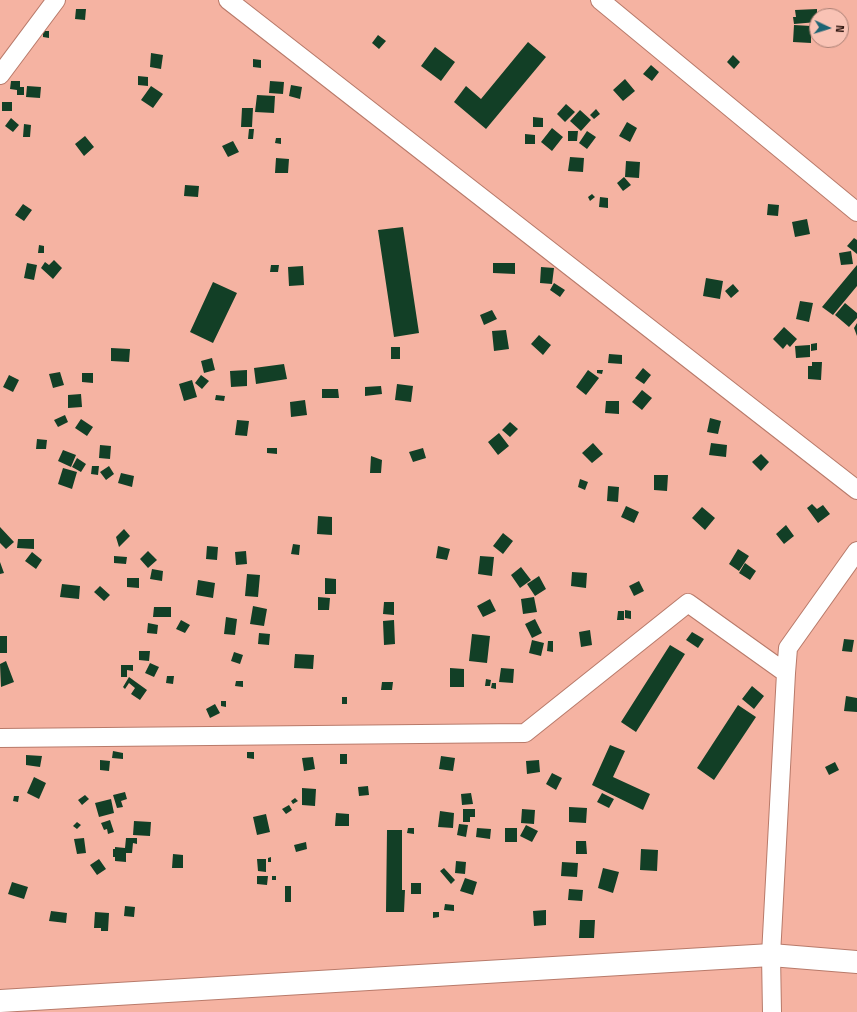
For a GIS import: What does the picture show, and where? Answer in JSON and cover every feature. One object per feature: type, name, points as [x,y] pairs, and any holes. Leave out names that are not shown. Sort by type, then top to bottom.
[{"type":"street","points":[[0,75],[56,0]]},
{"type":"street","points":[[228,0],[857,490]]},
{"type":"street","points":[[600,0],[857,212]]},
{"type":"street","points":[[772,1012],[771,955],[788,648],[857,551]]},
{"type":"street","points":[[0,738],[525,734],[688,603],[786,673]]},
{"type":"street","points":[[0,1001],[771,955],[857,962]]},
{"type":"building","points":[[76,9],[86,9],[85,20],[75,19]]},
{"type":"building","points":[[809,9],[809,23],[794,24],[793,17],[796,17],[795,10]]},
{"type":"building","points":[[794,25],[809,26],[809,43],[793,42]]},
{"type":"building","points":[[43,31],[49,31],[49,38],[43,37]]},
{"type":"building","points":[[378,35],[386,41],[379,49],[372,43]]},
{"type":"building","points":[[528,42],[546,57],[486,129],[454,102],[466,86],[481,99]]},
{"type":"building","points":[[435,47],[455,62],[441,81],[421,66]]},
{"type":"building","points":[[151,53],[163,55],[161,69],[150,67]]},
{"type":"building","points":[[733,55],[740,62],[734,69],[727,62]]},
{"type":"building","points":[[253,59],[261,60],[261,68],[253,67]]},
{"type":"building","points":[[651,65],[659,72],[652,81],[643,74]]},
{"type":"building","points":[[138,76],[148,77],[148,86],[138,85]]},
{"type":"building","points":[[625,79],[635,91],[623,101],[613,90]]},
{"type":"building","points":[[11,81],[20,81],[20,87],[24,87],[24,95],[17,95],[17,90],[10,89]]},
{"type":"building","points":[[270,81],[284,82],[283,94],[269,93]]},
{"type":"building","points":[[291,85],[302,87],[300,99],[289,96]]},
{"type":"building","points":[[27,86],[41,87],[40,98],[26,97]]},
{"type":"building","points":[[151,86],[163,94],[153,108],[141,100]]},
{"type":"building","points":[[257,95],[275,96],[274,113],[255,112]]},
{"type":"building","points":[[2,102],[12,102],[12,111],[2,111]]},
{"type":"building","points":[[566,104],[575,112],[565,122],[557,114]]},
{"type":"building","points":[[242,108],[253,108],[252,127],[241,127]]},
{"type":"building","points":[[596,109],[600,114],[594,119],[590,115]]},
{"type":"building","points":[[580,110],[591,120],[581,131],[570,121]]},
{"type":"building","points":[[533,117],[543,118],[543,127],[533,127]]},
{"type":"building","points":[[11,118],[19,125],[13,132],[5,126]]},
{"type":"building","points":[[627,122],[637,128],[630,142],[619,136]]},
{"type":"building","points":[[24,124],[31,125],[30,137],[23,137]]},
{"type":"building","points":[[552,128],[563,137],[552,151],[541,142]]},
{"type":"building","points":[[249,129],[254,129],[253,139],[248,139]]},
{"type":"building","points":[[568,131],[578,131],[577,141],[568,141]]},
{"type":"building","points":[[587,131],[596,137],[587,149],[579,143]]},
{"type":"building","points":[[525,134],[535,135],[535,144],[525,144]]},
{"type":"building","points":[[85,136],[94,147],[84,156],[75,144]]},
{"type":"building","points":[[276,138],[281,138],[281,144],[275,143]]},
{"type":"building","points":[[233,141],[239,152],[228,157],[222,146]]},
{"type":"building","points":[[570,157],[584,158],[583,172],[568,171]]},
{"type":"building","points":[[276,158],[289,159],[288,173],[275,173]]},
{"type":"building","points":[[626,161],[640,162],[639,178],[625,177]]},
{"type":"building","points":[[624,177],[631,185],[623,191],[617,183]]},
{"type":"building","points":[[185,185],[199,186],[198,197],[184,196]]},
{"type":"building","points":[[592,194],[595,197],[590,201],[588,197]]},
{"type":"building","points":[[600,197],[608,198],[608,208],[599,207]]},
{"type":"building","points":[[23,204],[32,210],[24,221],[15,215]]},
{"type":"building","points":[[768,204],[779,205],[778,216],[767,215]]},
{"type":"building","points":[[807,219],[810,234],[795,237],[792,222]]},
{"type":"building","points":[[403,227],[419,333],[394,337],[378,230]]},
{"type":"building","points":[[854,238],[857,240],[857,254],[847,246]]},
{"type":"building","points":[[39,245],[44,246],[44,253],[38,253]]},
{"type":"building","points":[[851,251],[853,264],[841,265],[839,253]]},
{"type":"building","points":[[54,260],[62,268],[53,279],[41,268],[45,262],[49,265]]},
{"type":"building","points":[[27,263],[37,265],[34,280],[24,278]]},
{"type":"building","points":[[493,263],[515,263],[515,274],[493,273]]},
{"type":"building","points":[[271,265],[279,265],[278,272],[270,272]]},
{"type":"building","points":[[857,265],[857,286],[833,315],[822,307]]},
{"type":"building","points":[[303,266],[304,285],[289,286],[288,267]]},
{"type":"building","points":[[541,267],[554,268],[552,284],[540,283]]},
{"type":"building","points":[[706,278],[723,281],[720,299],[703,296]]},
{"type":"building","points":[[213,282],[237,293],[213,343],[190,332]]},
{"type":"building","points":[[554,283],[565,290],[560,297],[550,290]]},
{"type":"building","points":[[733,284],[739,291],[731,298],[725,291]]},
{"type":"building","points":[[800,301],[813,303],[809,322],[796,319]]},
{"type":"building","points":[[845,303],[857,313],[857,318],[849,327],[835,315]]},
{"type":"building","points":[[492,310],[497,319],[484,325],[480,315]]},
{"type":"building","points":[[857,323],[857,336],[854,328]]},
{"type":"building","points":[[784,327],[797,339],[790,347],[787,344],[783,349],[773,339]]},
{"type":"building","points":[[506,330],[509,349],[494,351],[492,331]]},
{"type":"building","points":[[539,335],[551,345],[543,355],[531,344]]},
{"type":"building","points":[[817,343],[817,350],[811,351],[811,344]]},
{"type":"building","points":[[810,345],[810,357],[796,358],[795,346]]},
{"type":"building","points":[[391,347],[400,347],[400,359],[391,359]]},
{"type":"building","points":[[111,348],[130,349],[129,362],[111,361]]},
{"type":"building","points":[[609,354],[622,355],[622,364],[608,363]]},
{"type":"building","points":[[212,358],[215,370],[204,373],[201,361]]},
{"type":"building","points":[[812,362],[822,362],[821,380],[808,379],[808,366],[812,366]]},
{"type":"building","points":[[284,364],[287,379],[256,384],[254,368]]},
{"type":"building","points":[[643,368],[651,375],[644,384],[635,378]]},
{"type":"building","points":[[247,370],[247,386],[231,387],[230,371]]},
{"type":"building","points":[[588,370],[599,378],[586,395],[576,387]]},
{"type":"building","points":[[597,370],[603,370],[602,374],[597,373]]},
{"type":"building","points":[[60,372],[64,385],[53,388],[49,374]]},
{"type":"building","points":[[82,373],[93,373],[93,383],[82,382]]},
{"type":"building","points":[[9,375],[19,380],[13,392],[3,387]]},
{"type":"building","points":[[201,375],[209,381],[202,389],[195,383]]},
{"type":"building","points":[[192,380],[197,397],[184,401],[179,384]]},
{"type":"building","points":[[397,384],[413,386],[411,402],[395,400]]},
{"type":"building","points":[[381,386],[382,394],[365,396],[365,387]]},
{"type":"building","points":[[322,389],[338,389],[339,398],[322,398]]},
{"type":"building","points":[[642,390],[652,398],[642,410],[632,402]]},
{"type":"building","points":[[81,394],[82,407],[68,408],[68,395]]},
{"type":"building","points":[[216,395],[225,396],[224,401],[215,400]]},
{"type":"building","points":[[305,400],[307,415],[291,417],[290,402]]},
{"type":"building","points":[[606,401],[619,401],[619,414],[605,413]]},
{"type":"building","points":[[65,415],[68,422],[58,427],[54,420]]},
{"type":"building","points":[[710,418],[721,421],[718,434],[707,432]]},
{"type":"building","points":[[81,419],[93,427],[87,436],[75,428]]},
{"type":"building","points":[[237,420],[249,421],[247,436],[235,435]]},
{"type":"building","points":[[510,422],[518,429],[510,437],[502,430]]},
{"type":"building","points":[[499,433],[509,446],[498,455],[488,442]]},
{"type":"building","points":[[37,439],[47,440],[46,449],[36,449]]},
{"type":"building","points":[[593,443],[603,454],[592,463],[582,453]]},
{"type":"building","points":[[711,443],[727,445],[726,457],[709,455]]},
{"type":"building","points":[[100,445],[111,446],[110,459],[99,458]]},
{"type":"building","points":[[267,448],[277,448],[277,454],[267,453]]},
{"type":"building","points":[[423,448],[426,458],[413,462],[409,452]]},
{"type":"building","points":[[63,450],[76,455],[71,467],[58,461]]},
{"type":"building","points":[[761,454],[769,462],[761,471],[752,462]]},
{"type":"building","points":[[371,456],[382,460],[381,473],[370,473]]},
{"type":"building","points":[[77,458],[86,464],[81,472],[72,467]]},
{"type":"building","points":[[92,466],[99,466],[98,475],[91,474]]},
{"type":"building","points":[[109,466],[114,474],[106,480],[100,472]]},
{"type":"building","points":[[63,468],[77,472],[72,489],[58,484]]},
{"type":"building","points":[[121,473],[134,476],[132,487],[118,483]]},
{"type":"building","points":[[654,475],[668,475],[667,491],[654,490]]},
{"type":"building","points":[[580,479],[588,482],[585,490],[578,487]]},
{"type":"building","points":[[608,486],[619,487],[618,502],[607,501]]},
{"type":"building","points":[[812,504],[817,509],[823,505],[830,514],[818,523],[807,508]]},
{"type":"building","points":[[626,506],[639,512],[634,523],[621,517]]},
{"type":"building","points":[[702,507],[715,518],[705,530],[692,518]]},
{"type":"building","points":[[318,516],[332,517],[332,535],[317,534]]},
{"type":"building","points":[[786,525],[794,536],[784,544],[776,534]]},
{"type":"building","points":[[0,527],[14,542],[6,549],[0,543]]},
{"type":"building","points":[[124,529],[130,536],[119,547],[116,537]]},
{"type":"building","points":[[503,533],[513,541],[503,554],[493,546]]},
{"type":"building","points":[[18,539],[34,539],[34,549],[17,548]]},
{"type":"building","points":[[293,544],[300,545],[299,555],[291,554]]},
{"type":"building","points":[[207,546],[218,547],[217,560],[206,559]]},
{"type":"building","points":[[438,546],[450,549],[447,560],[436,558]]},
{"type":"building","points":[[738,549],[749,556],[739,571],[729,564]]},
{"type":"building","points":[[148,551],[157,560],[148,568],[140,559]]},
{"type":"building","points":[[246,551],[247,564],[236,565],[235,552]]},
{"type":"building","points":[[32,552],[42,560],[36,569],[25,561]]},
{"type":"building","points":[[114,556],[127,557],[126,564],[114,563]]},
{"type":"building","points":[[480,556],[494,557],[492,576],[478,574]]},
{"type":"building","points":[[0,562],[4,573],[0,574]]},
{"type":"building","points":[[745,563],[756,571],[750,580],[739,573]]},
{"type":"building","points":[[521,567],[531,580],[520,588],[511,575]]},
{"type":"building","points":[[152,569],[163,571],[162,581],[150,579]]},
{"type":"building","points":[[572,572],[587,573],[586,588],[571,586]]},
{"type":"building","points":[[247,574],[260,575],[258,597],[245,596]]},
{"type":"building","points":[[539,576],[546,589],[535,596],[527,584]]},
{"type":"building","points":[[127,578],[139,578],[139,588],[127,587]]},
{"type":"building","points":[[325,578],[336,579],[336,594],[325,594]]},
{"type":"building","points":[[198,580],[215,583],[213,598],[196,595]]},
{"type":"building","points":[[639,581],[644,591],[634,596],[629,586]]},
{"type":"building","points":[[62,584],[80,586],[79,599],[60,597]]},
{"type":"building","points":[[100,586],[110,595],[104,601],[94,592]]},
{"type":"building","points":[[318,597],[330,598],[329,610],[318,610]]},
{"type":"building","points":[[534,597],[537,612],[523,614],[521,599]]},
{"type":"building","points":[[490,599],[496,611],[483,617],[477,606]]},
{"type":"building","points":[[384,602],[394,602],[394,615],[383,614]]},
{"type":"building","points":[[253,606],[267,609],[264,626],[250,624]]},
{"type":"building","points":[[154,607],[171,607],[171,617],[153,617]]},
{"type":"building","points":[[625,610],[631,611],[631,619],[625,618]]},
{"type":"building","points":[[618,611],[624,611],[624,620],[617,620]]},
{"type":"building","points":[[226,617],[237,619],[235,635],[224,634]]},
{"type":"building","points":[[535,619],[542,633],[532,638],[525,624]]},
{"type":"building","points":[[181,620],[190,625],[185,633],[176,629]]},
{"type":"building","points":[[394,620],[395,644],[384,645],[383,621]]},
{"type":"building","points":[[148,623],[158,625],[157,634],[147,633]]},
{"type":"building","points":[[590,630],[592,645],[581,647],[579,632]]},
{"type":"building","points":[[692,632],[704,639],[698,648],[686,640]]},
{"type":"building","points":[[259,633],[270,634],[269,645],[258,644]]},
{"type":"building","points":[[472,634],[490,636],[487,663],[469,661]]},
{"type":"building","points":[[0,636],[7,636],[7,653],[0,653]]},
{"type":"building","points":[[844,639],[854,640],[852,652],[842,651]]},
{"type":"building","points":[[532,640],[544,643],[541,656],[529,653]]},
{"type":"building","points":[[548,641],[553,641],[553,652],[547,651]]},
{"type":"building","points":[[670,645],[685,654],[636,732],[621,722]]},
{"type":"building","points":[[139,651],[150,651],[149,661],[139,660]]},
{"type":"building","points":[[234,652],[243,655],[240,664],[231,661]]},
{"type":"building","points":[[295,654],[314,655],[313,669],[294,668]]},
{"type":"building","points":[[6,661],[14,682],[1,687],[0,664]]},
{"type":"building","points":[[150,663],[159,667],[154,677],[145,673]]},
{"type":"building","points":[[121,665],[133,665],[133,671],[127,670],[127,677],[121,677]]},
{"type":"building","points":[[450,668],[464,669],[464,687],[450,687]]},
{"type":"building","points":[[501,668],[514,669],[513,683],[499,682]]},
{"type":"building","points":[[167,676],[174,676],[173,684],[166,683]]},
{"type":"building","points":[[129,677],[147,690],[140,700],[131,694],[135,688],[129,683],[125,689],[123,687]]},
{"type":"building","points":[[486,679],[491,680],[490,686],[485,686]]},
{"type":"building","points":[[236,681],[243,681],[243,687],[235,686]]},
{"type":"building","points":[[382,682],[393,682],[392,690],[381,690]]},
{"type":"building","points":[[492,683],[496,683],[496,689],[491,688]]},
{"type":"building","points":[[752,686],[764,696],[754,709],[742,699]]},
{"type":"building","points":[[846,696],[857,698],[857,712],[844,711]]},
{"type":"building","points":[[342,697],[347,697],[347,704],[342,704]]},
{"type":"building","points":[[221,701],[226,701],[226,707],[221,706]]},
{"type":"building","points":[[215,704],[220,713],[210,718],[206,709]]},
{"type":"building","points":[[738,705],[756,717],[714,780],[697,768]]},
{"type":"building","points":[[610,745],[625,751],[613,777],[650,794],[643,810],[592,785]]},
{"type":"building","points":[[113,751],[123,753],[123,759],[112,758]]},
{"type":"building","points":[[247,752],[254,752],[254,759],[247,758]]},
{"type":"building","points":[[340,754],[347,754],[347,764],[340,764]]},
{"type":"building","points":[[26,755],[42,756],[40,767],[26,765]]},
{"type":"building","points":[[441,756],[455,758],[453,771],[439,769]]},
{"type":"building","points":[[313,757],[315,769],[304,771],[302,758]]},
{"type":"building","points":[[100,760],[110,761],[109,771],[100,770]]},
{"type":"building","points":[[539,760],[540,772],[527,774],[526,761]]},
{"type":"building","points":[[835,762],[839,770],[829,775],[825,767]]},
{"type":"building","points":[[552,773],[562,778],[556,790],[546,784]]},
{"type":"building","points":[[34,777],[46,783],[39,799],[27,793]]},
{"type":"building","points":[[368,786],[369,795],[359,796],[358,787]]},
{"type":"building","points":[[302,788],[316,789],[315,806],[302,805]]},
{"type":"building","points":[[125,792],[127,799],[121,801],[123,807],[117,808],[113,795]]},
{"type":"building","points":[[471,793],[473,804],[462,805],[461,794]]},
{"type":"building","points":[[602,793],[614,799],[609,808],[597,802]]},
{"type":"building","points":[[85,795],[89,799],[82,805],[78,800]]},
{"type":"building","points":[[14,796],[19,796],[18,802],[13,801]]},
{"type":"building","points":[[295,798],[298,801],[293,804],[291,801]]},
{"type":"building","points":[[111,799],[114,813],[99,817],[95,803]]},
{"type":"building","points":[[289,805],[292,810],[286,814],[282,809]]},
{"type":"building","points":[[569,807],[587,808],[586,823],[569,822]]},
{"type":"building","points":[[463,809],[475,809],[475,817],[470,817],[470,822],[463,822]]},
{"type":"building","points":[[522,809],[535,810],[534,824],[521,823]]},
{"type":"building","points":[[440,811],[454,813],[453,828],[438,827]]},
{"type":"building","points":[[336,813],[349,814],[349,826],[335,826]]},
{"type":"building","points":[[266,814],[270,832],[257,835],[253,817]]},
{"type":"building","points":[[110,820],[114,832],[108,834],[107,829],[104,830],[101,823]]},
{"type":"building","points":[[134,821],[151,822],[150,836],[133,835]]},
{"type":"building","points":[[77,822],[81,825],[77,829],[73,826]]},
{"type":"building","points":[[459,824],[468,825],[466,837],[457,835]]},
{"type":"building","points":[[526,825],[538,831],[532,842],[520,836]]},
{"type":"building","points":[[408,828],[414,828],[414,834],[407,833]]},
{"type":"building","points":[[477,828],[491,829],[490,839],[476,837]]},
{"type":"building","points":[[505,828],[517,828],[517,842],[505,842]]},
{"type":"building","points":[[387,830],[402,830],[402,890],[405,890],[404,912],[386,912]]},
{"type":"building","points":[[84,838],[86,853],[77,854],[74,839]]},
{"type":"building","points":[[126,838],[137,838],[137,844],[133,843],[132,853],[126,853],[126,862],[115,861],[115,857],[113,857],[113,849],[115,849],[115,847],[125,848]]},
{"type":"building","points":[[576,841],[586,841],[587,854],[576,854]]},
{"type":"building","points":[[306,842],[307,849],[296,852],[294,845]]},
{"type":"building","points":[[641,849],[658,850],[657,871],[640,870]]},
{"type":"building","points":[[173,854],[183,855],[183,868],[172,868]]},
{"type":"building","points":[[271,857],[271,862],[268,862],[268,858]]},
{"type":"building","points":[[99,859],[106,869],[97,875],[90,865]]},
{"type":"building","points":[[257,859],[266,859],[266,872],[258,871]]},
{"type":"building","points":[[456,861],[466,862],[465,874],[455,873]]},
{"type":"building","points":[[562,862],[578,863],[577,877],[561,876]]},
{"type":"building","points":[[444,868],[455,880],[451,884],[440,871]]},
{"type":"building","points":[[603,868],[619,872],[613,893],[598,888]]},
{"type":"building","points":[[257,876],[268,876],[267,885],[257,884]]},
{"type":"building","points":[[272,876],[276,876],[276,880],[272,880]]},
{"type":"building","points":[[465,878],[477,882],[473,895],[460,891]]},
{"type":"building","points":[[12,882],[28,887],[24,899],[8,894]]},
{"type":"building","points":[[411,883],[421,883],[421,894],[411,894]]},
{"type":"building","points":[[285,886],[291,886],[291,902],[285,902]]},
{"type":"building","points":[[569,889],[583,890],[582,901],[568,900]]},
{"type":"building","points":[[445,904],[454,905],[454,911],[444,910]]},
{"type":"building","points":[[125,906],[135,907],[134,917],[124,916]]},
{"type":"building","points":[[546,910],[546,925],[534,926],[533,911]]},
{"type":"building","points":[[51,911],[67,913],[66,923],[49,921]]},
{"type":"building","points":[[95,912],[109,913],[108,931],[101,931],[101,928],[94,928]]},
{"type":"building","points":[[433,912],[439,912],[439,917],[433,918]]},
{"type":"building","points":[[580,920],[595,920],[594,938],[579,938]]}]
